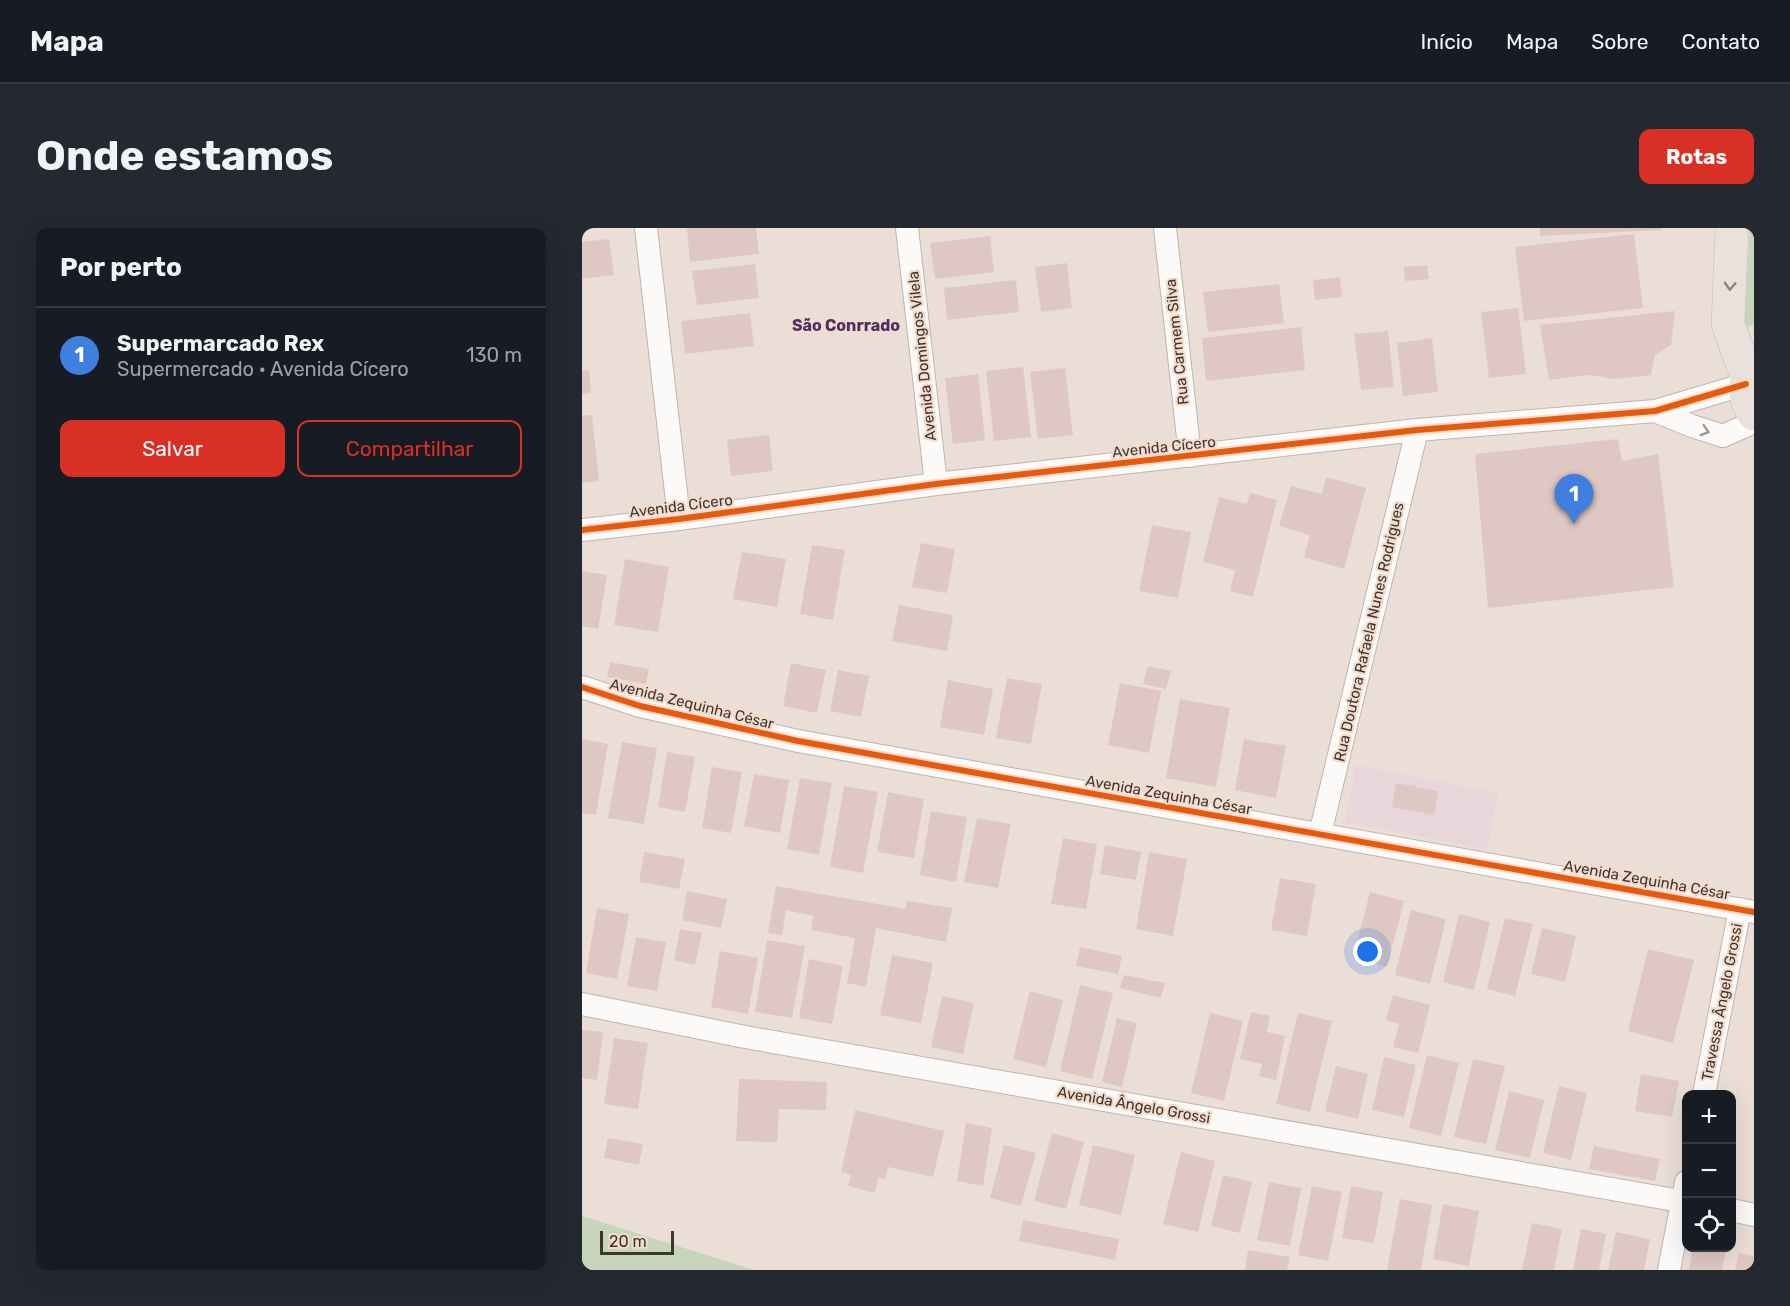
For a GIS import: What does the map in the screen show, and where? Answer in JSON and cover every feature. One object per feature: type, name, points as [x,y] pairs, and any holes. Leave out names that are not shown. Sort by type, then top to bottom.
[{"type":"main road","points":[[1732,228],[1728,324],[1750,384]]},
{"type":"street","points":[[646,228],[679,519]]},
{"type":"street","name":"Avenida Domingos Vilela","points":[[907,228],[936,484]]},
{"type":"street","name":"Rua Carmem Silva","points":[[1165,228],[1190,456]]},
{"type":"street","name":"Avenida Cícero","points":[[582,530],[936,484],[1417,430],[1655,411],[1750,384]]},
{"type":"street","name":"Avenida Cícero","points":[[1655,411],[1724,436],[1754,422]]},
{"type":"street","name":"Rua Doutora Rafaela Nunes Rodrigues","points":[[1320,834],[1417,430]]},
{"type":"street","name":"Avenida Zequinha César","points":[[582,687],[640,706],[798,741],[1747,911]]},
{"type":"street","name":"Travessa Ângelo Grossi","points":[[1705,1090],[1747,911]]},
{"type":"street","name":"Avenida Ângelo Grossi","points":[[582,1004],[745,1037],[1682,1194]]},
{"type":"street","points":[[1669,1270],[1684,1198]]},
{"type":"street","points":[[1736,1211],[1754,1215]]},
{"type":"shaded area","points":[[1356,765],[1498,793],[1487,849],[1345,822]]},
{"type":"green space","points":[[1750,228],[1754,228],[1754,324],[1744,328]]},
{"type":"green space","points":[[582,1216],[754,1270],[582,1270]]},
{"type":"building","points":[[687,228],[756,228],[759,254],[690,262]]},
{"type":"building","points":[[1540,228],[1662,228],[1662,230],[1540,236]]},
{"type":"building","points":[[1634,234],[1643,308],[1524,321],[1515,247]]},
{"type":"building","points":[[990,236],[994,272],[935,279],[930,243]]},
{"type":"building","points":[[609,239],[614,275],[582,279],[582,242]]},
{"type":"building","points":[[1067,263],[1072,308],[1041,312],[1035,267]]},
{"type":"building","points":[[755,264],[759,298],[697,305],[692,271]]},
{"type":"building","points":[[1427,265],[1429,279],[1405,281],[1404,267]]},
{"type":"building","points":[[1340,277],[1342,297],[1315,300],[1313,280]]},
{"type":"building","points":[[1016,280],[1019,312],[947,320],[944,288]]},
{"type":"building","points":[[1279,284],[1284,323],[1208,332],[1203,292]]},
{"type":"building","points":[[1518,308],[1526,374],[1489,378],[1481,312]]},
{"type":"building","points":[[1675,311],[1671,345],[1655,355],[1651,375],[1614,379],[1589,375],[1549,380],[1540,325]]},
{"type":"building","points":[[750,313],[754,346],[685,354],[681,321]]},
{"type":"building","points":[[1301,327],[1305,370],[1206,381],[1202,338]]},
{"type":"building","points":[[1388,331],[1394,387],[1361,390],[1354,334]]},
{"type":"building","points":[[1432,338],[1438,392],[1403,396],[1397,343]]},
{"type":"building","points":[[1023,367],[1031,437],[994,441],[986,371]]},
{"type":"building","points":[[1065,368],[1073,435],[1038,439],[1030,372]]},
{"type":"building","points":[[589,370],[591,393],[582,394],[582,371]]},
{"type":"building","points":[[978,374],[985,440],[953,444],[945,378]]},
{"type":"building","points":[[592,415],[599,481],[582,483],[582,416]]},
{"type":"building","points":[[769,435],[773,471],[731,476],[727,440]]},
{"type":"building","points":[[1618,439],[1622,461],[1658,454],[1674,587],[1488,608],[1475,454]]},
{"type":"building","points":[[1326,477],[1366,488],[1344,569],[1304,557],[1310,535],[1279,526],[1291,486],[1322,494]]},
{"type":"building","points":[[1250,493],[1277,500],[1253,597],[1230,591],[1235,570],[1203,562],[1219,497],[1247,504]]},
{"type":"building","points":[[1152,525],[1191,532],[1178,598],[1139,591]]},
{"type":"building","points":[[921,543],[955,549],[947,593],[912,587]]},
{"type":"building","points":[[812,545],[845,550],[833,620],[800,614]]},
{"type":"building","points":[[742,552],[786,559],[777,607],[733,599]]},
{"type":"building","points":[[625,559],[669,567],[658,632],[614,625]]},
{"type":"building","points":[[582,571],[607,575],[598,629],[582,626]]},
{"type":"building","points":[[899,605],[953,615],[947,651],[892,641]]},
{"type":"building","points":[[610,662],[649,669],[646,684],[607,677]]},
{"type":"building","points":[[791,663],[826,670],[817,713],[783,706]]},
{"type":"building","points":[[1148,666],[1171,671],[1166,689],[1143,684]]},
{"type":"building","points":[[838,670],[869,676],[861,717],[830,711]]},
{"type":"building","points":[[1007,678],[1042,684],[1031,744],[996,738]]},
{"type":"building","points":[[948,680],[993,689],[984,735],[940,727]]},
{"type":"building","points":[[1120,683],[1161,691],[1149,753],[1108,745]]},
{"type":"building","points":[[1180,699],[1230,708],[1216,787],[1166,778]]},
{"type":"building","points":[[582,739],[608,744],[596,815],[582,813]]},
{"type":"building","points":[[1244,739],[1286,746],[1276,798],[1235,790]]},
{"type":"building","points":[[622,742],[657,748],[644,824],[608,818]]},
{"type":"building","points":[[667,752],[695,757],[685,812],[658,807]]},
{"type":"building","points":[[712,767],[742,772],[731,833],[702,828]]},
{"type":"building","points":[[754,774],[789,780],[780,833],[744,826]]},
{"type":"building","points":[[800,778],[832,783],[819,855],[787,849]]},
{"type":"building","points":[[1396,783],[1438,791],[1434,815],[1392,807]]},
{"type":"building","points":[[844,786],[878,792],[863,873],[830,867]]},
{"type":"building","points":[[888,792],[924,799],[914,858],[877,852]]},
{"type":"building","points":[[931,811],[967,817],[956,882],[920,875]]},
{"type":"building","points":[[977,818],[1011,824],[998,888],[964,882]]},
{"type":"building","points":[[1063,838],[1097,844],[1086,909],[1051,904]]},
{"type":"building","points":[[1105,845],[1141,852],[1136,880],[1100,874]]},
{"type":"building","points":[[644,852],[685,859],[679,889],[639,882]]},
{"type":"building","points":[[1149,852],[1187,859],[1173,936],[1136,929]]},
{"type":"building","points":[[1280,878],[1316,884],[1307,936],[1271,930]]},
{"type":"building","points":[[776,886],[906,909],[907,901],[952,908],[946,942],[876,928],[866,987],[847,983],[855,938],[811,930],[813,916],[786,910],[782,935],[768,933]]},
{"type":"building","points":[[687,891],[727,899],[721,928],[682,920]]},
{"type":"building","points":[[1370,892],[1404,901],[1387,967],[1353,958]]},
{"type":"building","points":[[597,908],[629,914],[617,979],[586,973]]},
{"type":"building","points":[[1411,910],[1446,919],[1430,984],[1395,975]]},
{"type":"building","points":[[1459,914],[1490,922],[1474,990],[1443,982]]},
{"type":"building","points":[[1505,918],[1533,924],[1515,996],[1487,989]]},
{"type":"building","points":[[1542,928],[1576,936],[1565,982],[1531,974]]},
{"type":"building","points":[[680,929],[702,933],[695,965],[674,960]]},
{"type":"building","points":[[636,937],[666,942],[657,991],[627,986]]},
{"type":"building","points":[[767,940],[805,946],[792,1018],[755,1012]]},
{"type":"building","points":[[1080,947],[1122,956],[1118,974],[1076,966]]},
{"type":"building","points":[[1648,949],[1694,960],[1673,1043],[1628,1031]]},
{"type":"building","points":[[720,951],[758,958],[748,1014],[711,1007]]},
{"type":"building","points":[[892,955],[933,963],[921,1023],[880,1015]]},
{"type":"building","points":[[809,959],[843,966],[832,1024],[799,1018]]},
{"type":"building","points":[[1124,975],[1165,983],[1161,998],[1120,988]]},
{"type":"building","points":[[1080,985],[1113,993],[1092,1079],[1060,1071]]},
{"type":"building","points":[[1030,991],[1063,1000],[1046,1067],[1013,1059]]},
{"type":"building","points":[[1393,995],[1430,1005],[1418,1053],[1393,1047],[1399,1024],[1386,1020]]},
{"type":"building","points":[[942,996],[974,1003],[963,1054],[931,1047]]},
{"type":"building","points":[[1251,1012],[1270,1016],[1267,1032],[1285,1036],[1276,1080],[1259,1076],[1262,1064],[1240,1059]]},
{"type":"building","points":[[1210,1013],[1243,1021],[1224,1101],[1191,1093]]},
{"type":"building","points":[[1298,1013],[1332,1021],[1310,1112],[1276,1104]]},
{"type":"building","points":[[1117,1018],[1137,1023],[1122,1087],[1102,1082]]},
{"type":"building","points":[[582,1030],[603,1032],[597,1080],[582,1078]]},
{"type":"building","points":[[614,1038],[648,1043],[638,1109],[604,1104]]},
{"type":"building","points":[[1427,1055],[1459,1063],[1441,1136],[1409,1128]]},
{"type":"building","points":[[1384,1057],[1416,1065],[1404,1117],[1372,1110]]},
{"type":"building","points":[[1473,1059],[1505,1066],[1486,1144],[1454,1137]]},
{"type":"building","points":[[1336,1066],[1368,1074],[1358,1119],[1325,1111]]},
{"type":"building","points":[[1641,1074],[1679,1081],[1672,1117],[1635,1111]]},
{"type":"building","points":[[739,1079],[827,1082],[826,1110],[779,1109],[777,1142],[736,1141]]},
{"type":"building","points":[[1559,1086],[1587,1093],[1571,1160],[1543,1153]]},
{"type":"building","points":[[1509,1091],[1544,1100],[1530,1158],[1495,1150]]},
{"type":"building","points":[[855,1110],[944,1131],[933,1177],[888,1167],[885,1179],[878,1178],[875,1193],[848,1186],[851,1175],[841,1172]]},
{"type":"building","points":[[966,1123],[992,1128],[983,1186],[957,1181]]},
{"type":"building","points":[[1052,1133],[1084,1142],[1066,1209],[1034,1201]]},
{"type":"building","points":[[608,1138],[643,1144],[639,1165],[604,1158]]},
{"type":"building","points":[[1004,1145],[1036,1153],[1021,1206],[990,1198]]},
{"type":"building","points":[[1093,1145],[1135,1155],[1121,1215],[1079,1205]]},
{"type":"building","points":[[1594,1146],[1660,1159],[1655,1181],[1589,1169]]},
{"type":"building","points":[[1181,1152],[1215,1161],[1198,1232],[1163,1224]]},
{"type":"building","points":[[1223,1175],[1252,1182],[1240,1233],[1211,1226]]},
{"type":"building","points":[[1269,1182],[1301,1188],[1290,1246],[1257,1240]]},
{"type":"building","points":[[1312,1186],[1342,1192],[1328,1261],[1298,1255]]},
{"type":"building","points":[[1351,1186],[1383,1192],[1374,1243],[1342,1238]]},
{"type":"building","points":[[1400,1199],[1432,1205],[1421,1270],[1387,1270]]},
{"type":"building","points":[[1443,1204],[1479,1211],[1469,1266],[1433,1259]]},
{"type":"building","points":[[1023,1220],[1119,1239],[1115,1260],[1019,1241]]},
{"type":"building","points":[[1532,1223],[1562,1229],[1554,1270],[1522,1270]]},
{"type":"building","points":[[1581,1229],[1606,1234],[1599,1270],[1573,1270]]},
{"type":"building","points":[[1616,1232],[1650,1239],[1644,1270],[1608,1270]]},
{"type":"building","points":[[1248,1250],[1290,1257],[1287,1270],[1245,1270]]},
{"type":"building","points":[[1692,1252],[1726,1252],[1722,1270],[1689,1270]]},
{"type":"building","points":[[1739,1253],[1754,1256],[1754,1270],[1735,1270]]},
{"type":"cycle path","points":[[582,530],[936,484],[1417,430],[1655,411],[1746,384]]},
{"type":"cycle path","points":[[582,687],[640,706],[798,741],[1754,912]]},
{"type":"place","name":"Supermarcado Rex","points":[[1574,524]]},
{"type":"district","name":"São Conrrado","points":[[846,325]]}]
